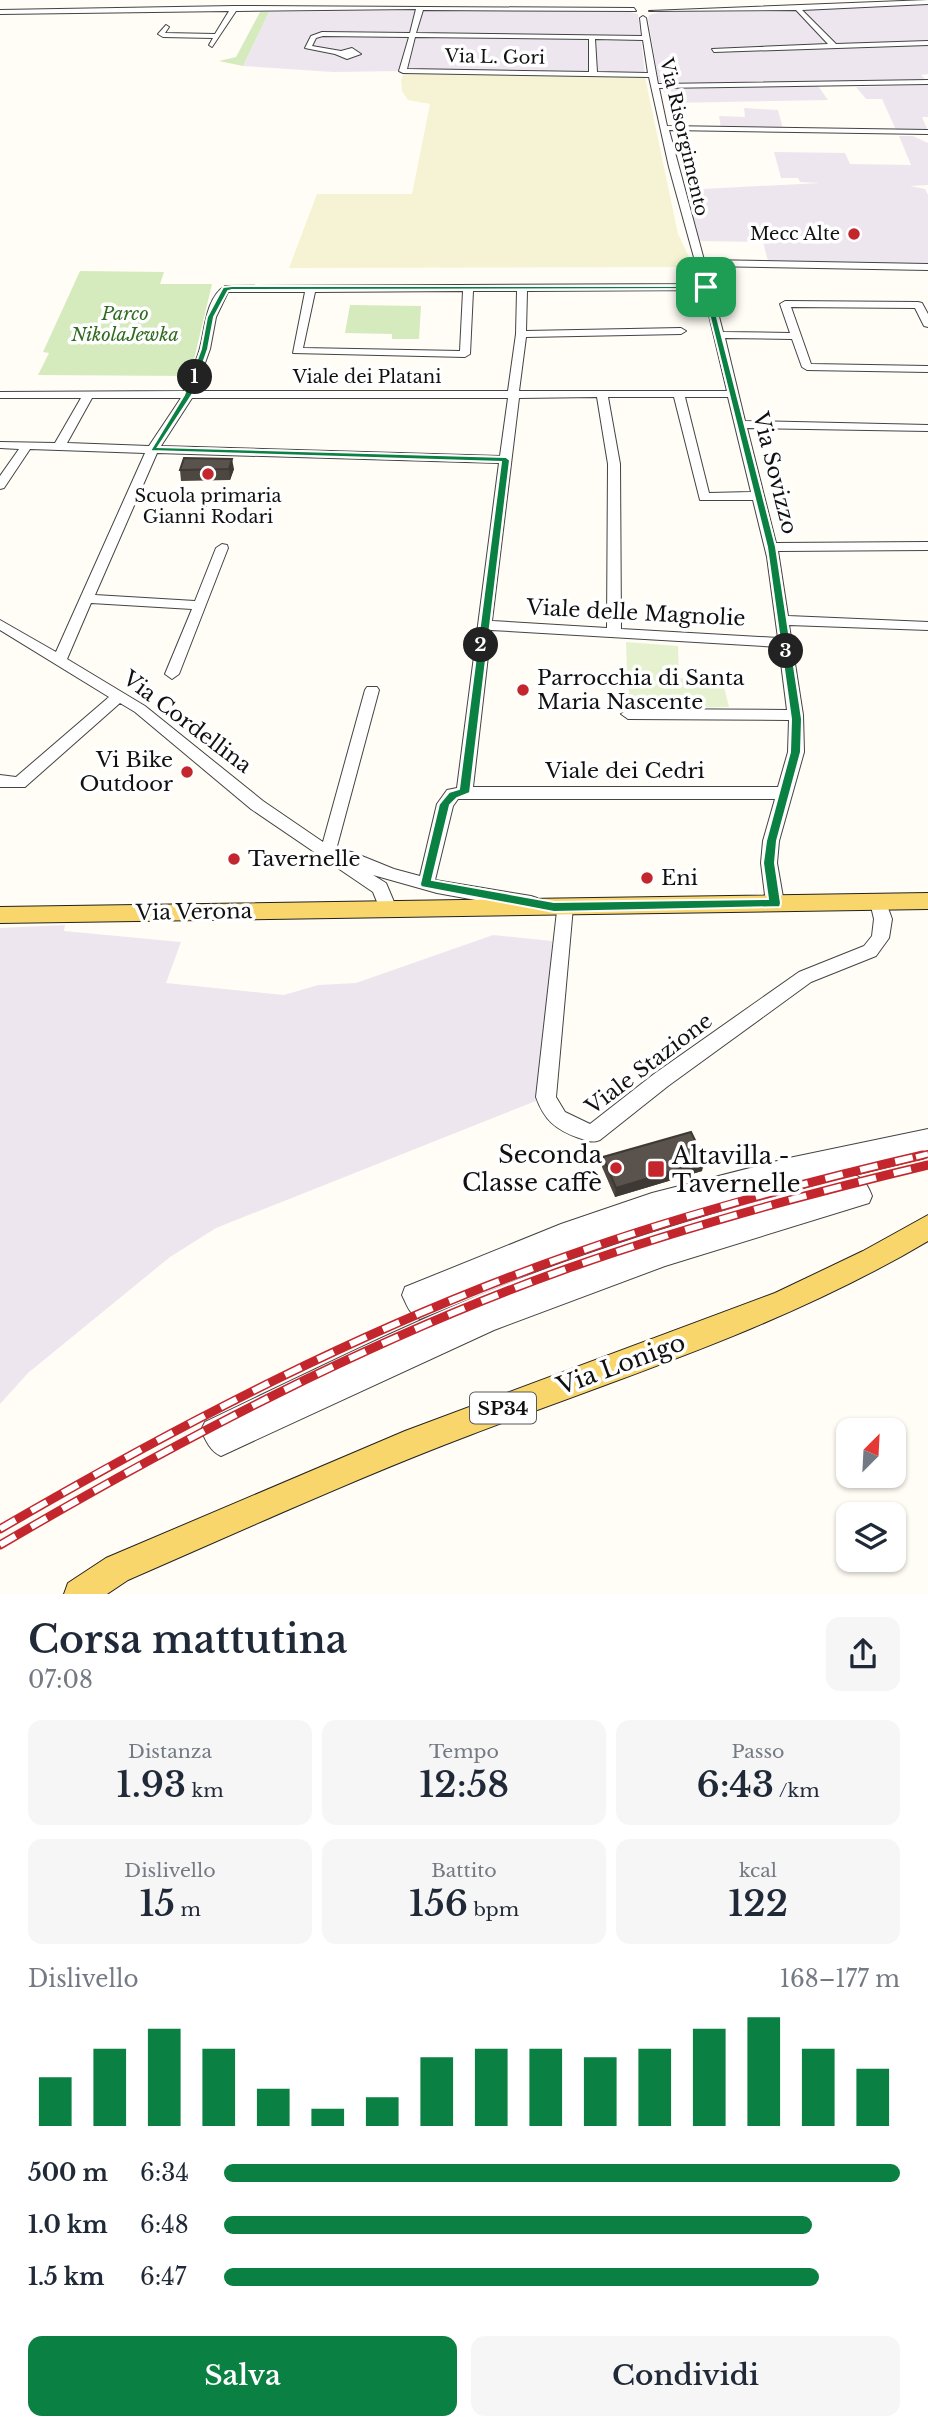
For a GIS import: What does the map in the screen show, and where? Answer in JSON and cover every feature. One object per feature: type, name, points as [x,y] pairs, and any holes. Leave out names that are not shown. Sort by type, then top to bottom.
[{"type":"main road","name":"Via Verona","points":[[0,915],[928,901]]},
{"type":"main road","name":"Via Lonigo","points":[[79,1594],[117,1569],[405,1444],[781,1304],[872,1260],[928,1227]]},
{"type":"street","points":[[19,11],[27,0]]},
{"type":"street","points":[[87,10],[93,0]]},
{"type":"street","points":[[141,9],[148,0]]},
{"type":"street","points":[[544,0],[544,9]]},
{"type":"street","points":[[810,0],[814,8]]},
{"type":"street","points":[[0,12],[420,7],[699,10],[928,2]]},
{"type":"street","name":"Via L. Gori","points":[[420,7],[403,71],[652,75]]},
{"type":"street","points":[[211,46],[234,8]]},
{"type":"street","name":"Via Risorgimento","points":[[642,8],[654,86],[698,263]]},
{"type":"street","points":[[797,8],[834,46]]},
{"type":"street","points":[[166,27],[161,34],[217,36]]},
{"type":"street","points":[[338,52],[308,48],[313,37],[322,34],[645,39]]},
{"type":"street","points":[[592,39],[593,74]]},
{"type":"street","points":[[714,50],[928,43]]},
{"type":"street","points":[[654,86],[928,82]]},
{"type":"street","points":[[664,128],[928,132]]},
{"type":"street","points":[[698,263],[928,267]]},
{"type":"street","name":"Via Sovizzo","points":[[698,263],[719,335],[771,547],[796,715],[796,752],[771,841],[769,863],[775,903]]},
{"type":"street","points":[[426,884],[444,804],[453,794],[464,793],[521,334],[523,287]]},
{"type":"street","points":[[60,659],[153,449],[188,395],[205,349],[211,317],[225,289],[706,287]]},
{"type":"street","points":[[311,288],[297,351],[465,354],[468,288]]},
{"type":"street","points":[[928,324],[918,305],[785,304],[807,368],[928,369]]},
{"type":"street","points":[[521,334],[681,331]]},
{"type":"street","points":[[719,335],[796,336]]},
{"type":"street","name":"Viale dei Platani","points":[[0,396],[734,394]]},
{"type":"street","points":[[59,447],[88,395]]},
{"type":"street","points":[[602,395],[614,464],[614,633]]},
{"type":"street","points":[[679,395],[704,496],[758,496]]},
{"type":"street","points":[[741,424],[928,428]]},
{"type":"street","points":[[0,445],[506,460]]},
{"type":"street","points":[[0,485],[27,446]]},
{"type":"street","points":[[771,547],[928,546]]},
{"type":"street","points":[[172,674],[222,548]]},
{"type":"street","points":[[87,600],[200,606]]},
{"type":"street","points":[[782,620],[928,626]]},
{"type":"street","name":"Via Cordellina","points":[[0,624],[140,709],[272,816],[380,888],[388,909]]},
{"type":"street","name":"Viale delle Magnolie","points":[[484,625],[785,643]]},
{"type":"street","points":[[330,847],[372,691]]},
{"type":"street","points":[[0,781],[19,783],[119,696]]},
{"type":"street","points":[[628,713],[796,715]]},
{"type":"street","name":"Viale dei Cedri","points":[[464,793],[785,793]]},
{"type":"street","name":"Via Cordellina","points":[[272,816],[361,863],[426,884],[559,907]]},
{"type":"street","name":"Viale Stazione","points":[[559,907],[560,948],[546,1097],[550,1113],[567,1126],[593,1134],[661,1080],[805,977],[870,951],[880,938],[883,919],[878,902]]},
{"type":"street","points":[[928,1140],[915,1140],[763,1172],[649,1204],[500,1258],[413,1295],[420,1308],[547,1257],[662,1217],[800,1178],[928,1148]]},
{"type":"street","points":[[855,1184],[862,1196],[665,1256],[490,1321],[221,1444],[213,1430],[360,1359],[523,1289],[657,1240],[855,1184]]},
{"type":"shaded area","points":[[928,4],[928,74],[921,75],[927,81],[663,84],[659,82],[648,20],[649,15],[660,12],[773,12]]},
{"type":"shaded area","points":[[423,9],[638,14],[645,74],[408,70]]},
{"type":"shaded area","points":[[419,10],[403,71],[333,72],[243,66],[269,12]]},
{"type":"shaded area","points":[[404,73],[645,77],[678,234],[694,267],[289,268],[317,194],[412,194],[430,104],[408,100],[402,91],[401,80]]},
{"type":"shaded area","points":[[928,85],[928,117],[922,117],[928,131],[896,130],[882,99],[866,99],[856,87]]},
{"type":"shaded area","points":[[818,86],[828,100],[668,103],[663,89]]},
{"type":"shaded area","points":[[744,108],[778,110],[783,129],[721,128],[719,116],[745,117]]},
{"type":"shaded area","points":[[899,136],[913,136],[928,143],[928,185],[910,186],[925,189],[928,195],[928,264],[768,261],[763,242],[697,241],[683,190],[820,183],[800,182],[798,178],[781,178],[774,152],[845,153],[850,164],[911,165]]},
{"type":"shaded area","points":[[65,925],[64,931],[181,942],[166,983],[284,995],[318,985],[356,983],[493,935],[552,941],[546,1097],[216,1228],[170,1257],[28,1373],[0,1404],[0,928]]},
{"type":"green space","points":[[260,12],[269,12],[243,66],[219,61],[236,57]]},
{"type":"green space","name":"Parco NikolaJewka","points":[[80,271],[164,272],[160,284],[212,284],[190,376],[38,375],[49,353],[43,352]]},
{"type":"green space","points":[[350,305],[421,306],[419,339],[392,339],[392,334],[345,333]]},
{"type":"green space","points":[[626,642],[678,646],[679,678],[722,679],[729,707],[631,709],[627,677],[636,677],[627,675]]},
{"type":"building","points":[[184,458],[232,459],[229,469],[180,470]]},
{"type":"building","name":"Altavilla - Tavernelle","points":[[691,1132],[705,1161],[616,1188],[603,1157]]},
{"type":"railway","points":[[916,1157],[928,1154]]},
{"type":"railway","points":[[0,1529],[137,1451],[277,1379],[348,1345],[493,1283],[699,1213],[923,1155]]},
{"type":"railway","points":[[0,1545],[137,1467],[277,1394],[419,1327],[492,1297],[566,1269],[701,1225],[928,1165]]},
{"type":"place","name":"Mecc Alte","points":[[854,234]]},
{"type":"place","name":"Scuola primaria Gianni Rodari","points":[[208,474]]},
{"type":"place","name":"Parrocchia di Santa Maria Nascente","points":[[523,690]]},
{"type":"place","name":"Vi Bike Outdoor","points":[[187,772]]},
{"type":"place","name":"Tavernelle","points":[[234,859]]},
{"type":"place","name":"Eni","points":[[647,878]]},
{"type":"place","name":"Seconda Classe caffè","points":[[616,1168]]},
{"type":"place","name":"Altavilla - Tavernelle","points":[[656,1169]]},
{"type":"route","points":[[706,287],[771,547],[796,719],[796,752],[771,841],[769,863],[775,903],[554,907],[426,884],[444,804],[453,794],[464,793],[506,460],[153,449],[188,395],[205,349],[211,317],[225,289],[232,288],[706,287]]}]
